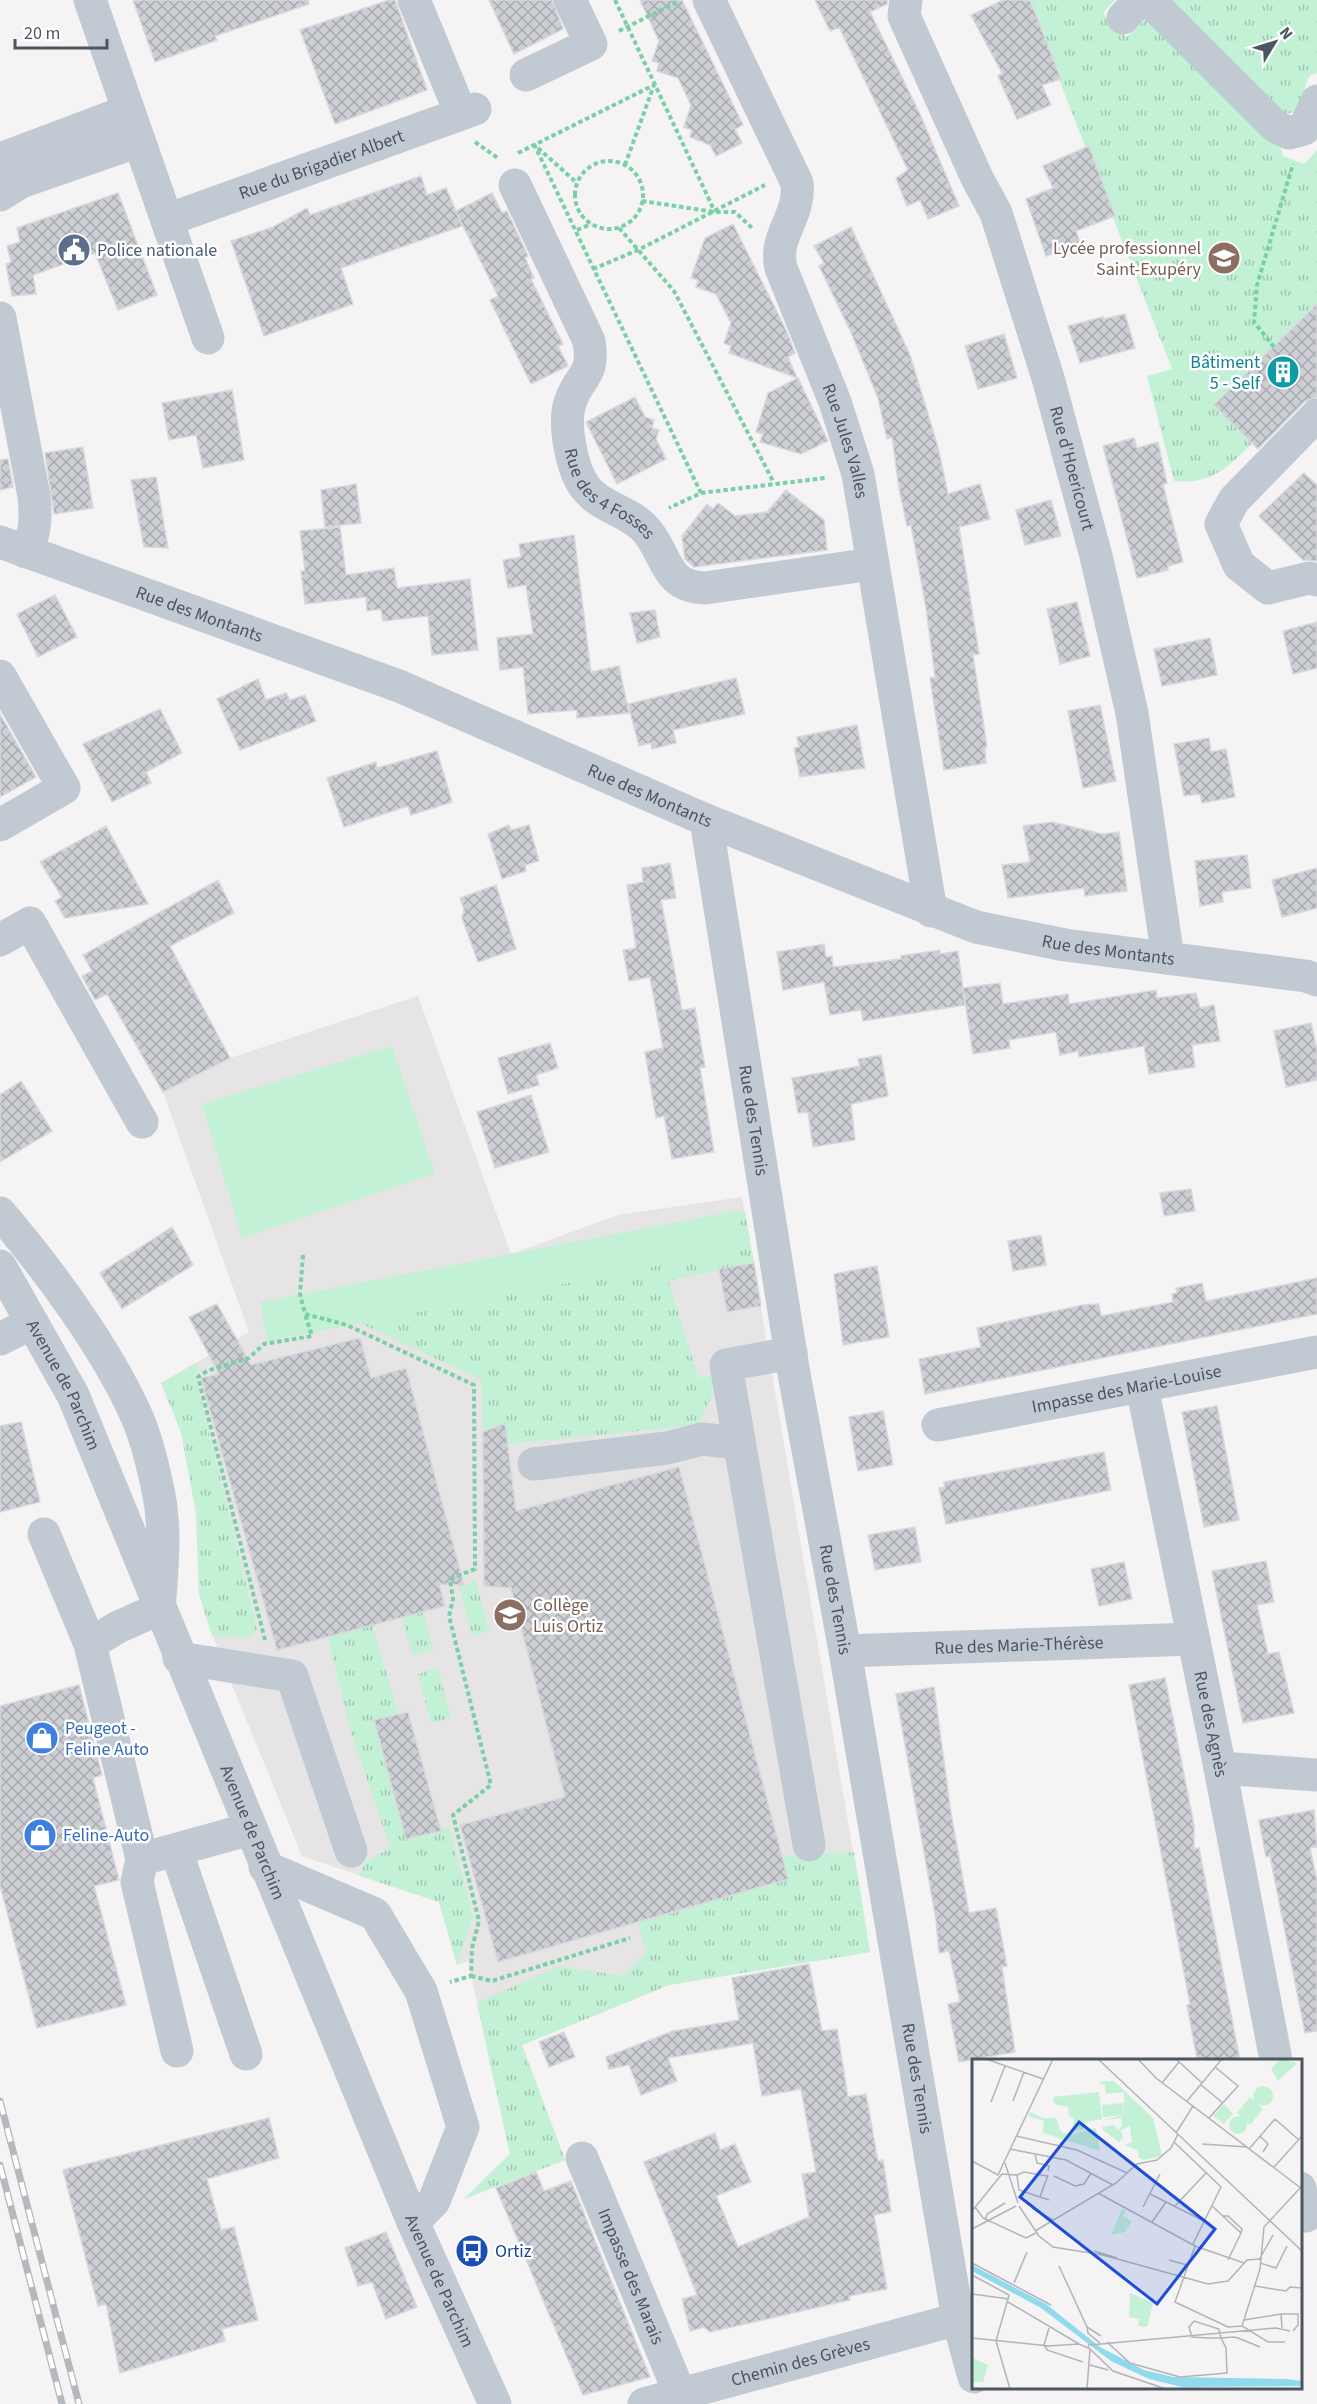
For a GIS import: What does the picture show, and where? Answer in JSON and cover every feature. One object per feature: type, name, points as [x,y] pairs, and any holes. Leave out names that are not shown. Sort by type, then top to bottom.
[{"type":"street","points":[[90,0],[208,338]]},
{"type":"street","points":[[414,0],[468,112]]},
{"type":"street","points":[[526,75],[591,44],[570,0]]},
{"type":"street","points":[[709,0],[793,177],[796,209],[777,253]]},
{"type":"street","name":"Rue d'Hoericourt","points":[[906,0],[904,16],[977,178],[996,213],[1048,378],[1096,556],[1132,713],[1168,958]]},
{"type":"street","points":[[1137,6],[1275,126],[1290,133],[1310,115]]},
{"type":"street","name":"Rue du Brigadier Albert","points":[[167,220],[468,112]]},
{"type":"street","points":[[0,159],[134,126]]},
{"type":"street","points":[[0,195],[21,182],[134,126]]},
{"type":"street","name":"Rue des 4 Fosses","points":[[510,167],[589,341],[592,358],[589,371],[569,405],[572,456],[577,474],[592,495],[638,521],[655,543],[672,575],[689,587],[705,588],[872,564]]},
{"type":"street","name":"Rue Jules Valles","points":[[777,253],[835,402],[858,474],[931,911]]},
{"type":"street","points":[[0,318],[34,496],[36,522],[33,538],[13,547]]},
{"type":"street","points":[[1317,415],[1234,500],[1221,524],[1239,565],[1268,588],[1309,578],[1317,580]]},
{"type":"street","name":"Rue des Montants","points":[[13,547],[399,686],[706,820],[976,927],[1017,936],[1306,976],[1317,980]]},
{"type":"street","points":[[0,676],[64,788],[0,825]]},
{"type":"street","name":"Rue des Tennis","points":[[706,820],[791,1353],[962,2297],[972,2364]]},
{"type":"street","points":[[0,940],[30,923],[142,1122]]},
{"type":"street","points":[[0,1213],[28,1246],[101,1352],[137,1418],[159,1497],[163,1562],[159,1609],[90,1644]]},
{"type":"street","name":"Avenue de Parchim","points":[[0,1266],[73,1395],[179,1658],[413,2222],[495,2404]]},
{"type":"street","points":[[0,1339],[32,1323]]},
{"type":"street","name":"Impasse des Marie-Louise","points":[[938,1425],[1317,1352]]},
{"type":"street","points":[[791,1353],[726,1365],[809,1845]]},
{"type":"street","name":"Rue des Agnès","points":[[1142,1387],[1220,1768],[1276,2059]]},
{"type":"street","points":[[534,1464],[667,1448],[702,1439],[739,1443]]},
{"type":"street","points":[[44,1534],[90,1644],[142,1859],[137,1882],[177,2051]]},
{"type":"street","name":"Rue des Marie-Thérèse","points":[[845,1651],[1194,1639]]},
{"type":"street","points":[[179,1658],[292,1676],[351,1851]]},
{"type":"street","points":[[1220,1768],[1317,1775]]},
{"type":"street","points":[[142,1859],[250,1829]]},
{"type":"street","points":[[176,1850],[246,2054]]},
{"type":"street","points":[[266,1867],[375,1914],[420,1991],[463,2127],[434,2201],[413,2222]]},
{"type":"street","name":"Impasse des Marais","points":[[582,2158],[680,2394]]},
{"type":"street","name":"Chemin des Grèves","points":[[644,2404],[680,2394],[962,2297]]},
{"type":"street","points":[[976,2389],[981,2404]]},
{"type":"path","points":[[615,0],[715,212]]},
{"type":"path","points":[[591,44],[682,0]]},
{"type":"path","points":[[468,112],[472,140],[510,167],[534,144],[654,85]]},
{"type":"path","points":[[625,165],[654,85]]},
{"type":"path","points":[[1274,347],[1254,322],[1257,285],[1310,115]]},
{"type":"path","points":[[534,144],[577,183]]},
{"type":"path","points":[[534,144],[701,493]]},
{"type":"path","points":[[611,161],[625,165],[634,172],[641,183],[642,201],[637,215],[619,228],[604,229],[591,224],[578,209],[575,200],[577,183],[584,171],[596,164],[611,161]]},
{"type":"path","points":[[564,285],[594,268],[638,250],[793,177]]},
{"type":"path","points":[[642,201],[715,212],[735,212],[777,253]]},
{"type":"path","points":[[577,230],[591,224]]},
{"type":"path","points":[[619,228],[674,291],[774,483]]},
{"type":"path","points":[[638,521],[701,493],[858,474]]},
{"type":"path","points":[[292,1676],[267,1647],[198,1377],[207,1371],[249,1358],[264,1344],[312,1336],[300,1294],[303,1255]]},
{"type":"path","points":[[305,1314],[346,1325],[474,1385],[475,1569],[450,1579],[453,1599],[449,1617],[491,1785],[453,1815],[479,1921],[472,1948],[471,1976]]},
{"type":"path","points":[[420,1991],[471,1976],[492,1981],[630,1938]]},
{"type":"shaded area","name":"Collège Luis Ortiz","points":[[418,996],[511,1254],[618,1215],[742,1197],[870,1952],[669,1985],[522,2045],[565,2160],[464,2199],[510,2154],[468,1961],[457,1965],[439,1902],[302,1856],[219,1653],[199,1594],[196,1513],[181,1432],[161,1383],[249,1332],[163,1092],[230,1058]]},
{"type":"green space","points":[[1028,0],[1115,0],[1103,13],[1127,37],[1152,13],[1279,142],[1283,156],[1304,164],[1317,150],[1317,304],[1215,405],[1252,444],[1226,467],[1209,477],[1187,482],[1174,481],[1147,376],[1172,369]]},
{"type":"green space","points":[[1163,0],[1317,0],[1317,73],[1309,76],[1296,112],[1275,116]]},
{"type":"green space","points":[[392,1046],[435,1174],[242,1238],[202,1104]]},
{"type":"green space","points":[[745,1211],[754,1263],[669,1281],[698,1378],[713,1375],[712,1395],[699,1425],[508,1444],[505,1424],[483,1432],[481,1380],[360,1323],[738,1250],[730,1212]]},
{"type":"green space","points":[[730,1212],[739,1250],[267,1341],[260,1302]]},
{"type":"green space","points":[[196,1363],[200,1370],[195,1374],[198,1389],[257,1628],[252,1637],[212,1636],[199,1594],[196,1513],[181,1432],[161,1383]]},
{"type":"green space","points":[[475,1579],[490,1631],[472,1636],[457,1580],[468,1586]]},
{"type":"green space","points":[[423,1612],[434,1650],[412,1655],[402,1618]]},
{"type":"green space","points":[[372,1625],[399,1715],[407,1839],[449,1827],[473,1916],[457,1965],[439,1902],[360,1876],[364,1863],[390,1848],[349,1726],[328,1637]]},
{"type":"green space","points":[[438,1668],[451,1718],[431,1723],[418,1674]]},
{"type":"green space","points":[[854,1852],[870,1952],[669,1985],[522,2045],[565,2160],[464,2199],[510,2154],[477,2003],[559,1966],[622,1976],[646,1953],[638,1923],[788,1879],[782,1856]]},
{"type":"building","points":[[133,0],[308,0],[309,4],[215,36],[217,40],[155,62]]},
{"type":"building","points":[[389,0],[395,0],[427,90],[335,124],[300,30]]},
{"type":"building","points":[[489,0],[552,0],[563,29],[514,54]]},
{"type":"building","points":[[640,0],[682,0],[743,125],[735,129],[742,143],[716,156],[710,145],[690,137],[692,130],[684,127],[691,105],[678,78],[657,71],[659,63],[652,61],[659,41]]},
{"type":"building","points":[[815,0],[887,0],[887,4],[870,12],[920,114],[959,206],[928,219],[920,200],[907,206],[896,178],[908,170],[839,27],[830,31]]},
{"type":"building","points":[[1003,0],[1030,0],[1061,79],[1042,85],[1051,105],[1017,119],[998,76],[1002,73],[971,15]]},
{"type":"building","points":[[1089,146],[1115,216],[1076,231],[1081,245],[1046,256],[1026,199],[1053,188],[1043,166]]},
{"type":"building","points":[[421,176],[427,195],[446,188],[456,211],[492,193],[502,213],[507,211],[528,256],[525,258],[534,278],[531,279],[563,344],[558,346],[568,366],[531,384],[490,300],[498,296],[457,214],[462,226],[341,268],[353,304],[264,336],[231,241],[273,227],[307,208],[310,215]]},
{"type":"building","name":"Police nationale","points":[[118,193],[157,295],[118,310],[95,253],[33,275],[36,294],[12,296],[6,264],[11,262],[7,246],[20,242],[17,228]]},
{"type":"building","points":[[733,224],[787,332],[795,353],[788,357],[797,378],[729,353],[731,346],[724,343],[731,323],[716,294],[696,287],[698,280],[691,278],[705,238]]},
{"type":"building","points":[[851,227],[910,355],[938,447],[948,494],[980,484],[990,519],[959,527],[979,654],[973,655],[987,747],[985,748],[986,763],[944,770],[930,678],[935,677],[926,608],[911,525],[907,526],[899,488],[892,437],[887,439],[878,398],[850,330],[819,266],[824,263],[814,246]]},
{"type":"building","name":"Bâtiment 5 - Self","points":[[1317,304],[1317,397],[1304,402],[1258,449],[1214,405]]},
{"type":"building","points":[[1125,314],[1135,348],[1080,363],[1068,326]]},
{"type":"building","points":[[1004,334],[1017,378],[978,389],[965,346]]},
{"type":"building","points":[[798,378],[828,441],[801,454],[760,442],[763,434],[756,432],[768,393]]},
{"type":"building","points":[[232,390],[244,460],[203,468],[196,435],[169,440],[162,403]]},
{"type":"building","points":[[635,397],[645,417],[654,420],[652,428],[659,430],[656,439],[666,459],[617,484],[586,422]]},
{"type":"building","points":[[1134,438],[1137,448],[1158,442],[1167,483],[1163,485],[1183,562],[1168,566],[1168,570],[1137,578],[1103,446]]},
{"type":"building","points":[[83,447],[93,508],[54,514],[45,453]]},
{"type":"building","points":[[8,459],[13,487],[0,490],[0,460]]},
{"type":"building","points":[[1304,473],[1317,485],[1317,561],[1303,560],[1259,516]]},
{"type":"building","points":[[156,477],[168,548],[144,547],[131,480]]},
{"type":"building","points":[[356,484],[361,523],[325,527],[321,490]]},
{"type":"building","points":[[786,490],[824,520],[827,550],[694,567],[685,559],[682,536],[707,504],[713,509],[718,503],[735,516],[767,512]]},
{"type":"building","points":[[1051,500],[1061,536],[1025,545],[1016,510]]},
{"type":"building","points":[[340,527],[346,575],[394,568],[397,588],[470,579],[478,650],[432,655],[428,616],[383,621],[381,609],[367,611],[366,597],[305,604],[301,571],[305,571],[300,531]]},
{"type":"building","points":[[574,535],[591,672],[619,666],[629,713],[577,718],[577,710],[528,714],[523,667],[500,670],[497,638],[533,634],[526,585],[508,588],[503,560],[521,557],[519,544]]},
{"type":"building","points":[[55,595],[77,637],[38,657],[17,614]]},
{"type":"building","points":[[1077,602],[1090,656],[1060,664],[1047,609]]},
{"type":"building","points":[[655,610],[660,637],[637,643],[630,613]]},
{"type":"building","points":[[1317,622],[1317,668],[1293,674],[1283,631]]},
{"type":"building","points":[[1210,638],[1217,675],[1162,686],[1154,649]]},
{"type":"building","points":[[736,678],[745,714],[673,730],[676,743],[652,749],[651,743],[639,746],[628,704]]},
{"type":"building","points":[[258,679],[266,700],[286,693],[290,700],[305,695],[316,721],[240,750],[217,699]]},
{"type":"building","points":[[1100,705],[1116,781],[1083,788],[1068,711]]},
{"type":"building","points":[[160,709],[182,753],[146,772],[151,783],[112,802],[83,744]]},
{"type":"building","points":[[0,714],[36,777],[0,797]]},
{"type":"building","points":[[857,725],[865,768],[800,777],[794,748],[799,747],[797,737]]},
{"type":"building","points":[[1209,738],[1211,752],[1226,749],[1235,797],[1202,803],[1200,794],[1184,796],[1174,744]]},
{"type":"building","points":[[437,751],[452,802],[411,815],[408,806],[344,827],[327,778],[376,762],[377,768]]},
{"type":"building","points":[[1052,822],[1102,834],[1119,832],[1127,891],[1085,896],[1084,888],[1008,898],[1002,865],[1030,862],[1023,826]]},
{"type":"building","points":[[509,825],[511,830],[529,825],[539,861],[525,865],[526,871],[502,879],[488,834]]},
{"type":"building","points":[[106,826],[148,904],[65,918],[55,901],[62,897],[40,862]]},
{"type":"building","points":[[1247,855],[1251,888],[1222,892],[1223,902],[1200,906],[1195,861]]},
{"type":"building","points":[[670,863],[676,898],[661,900],[682,1010],[695,1008],[705,1067],[700,1068],[714,1152],[672,1159],[664,1116],[656,1118],[645,1052],[663,1048],[650,977],[629,981],[623,950],[636,948],[627,885],[643,882],[642,868]]},
{"type":"building","points":[[1317,868],[1317,908],[1282,917],[1272,880]]},
{"type":"building","points":[[218,880],[234,913],[170,946],[230,1058],[163,1092],[107,994],[95,1000],[82,976],[92,971],[83,955]]},
{"type":"building","points":[[496,885],[516,949],[478,962],[462,918],[464,909],[460,898]]},
{"type":"building","points":[[824,944],[826,957],[832,956],[833,967],[901,959],[901,956],[940,950],[940,954],[958,951],[965,1005],[863,1021],[861,1010],[830,1015],[824,982],[783,990],[777,952]]},
{"type":"building","points":[[1000,983],[1003,1004],[1068,994],[1069,1004],[1156,990],[1157,998],[1196,993],[1200,1008],[1214,1005],[1220,1041],[1192,1045],[1195,1067],[1149,1074],[1144,1046],[1079,1057],[1078,1051],[1060,1055],[1056,1032],[1009,1040],[1010,1048],[973,1054],[963,988]]},
{"type":"building","points":[[1311,1023],[1317,1050],[1317,1080],[1286,1087],[1274,1031]]},
{"type":"building","points":[[550,1043],[558,1068],[536,1075],[539,1085],[508,1094],[498,1058]]},
{"type":"building","points":[[881,1055],[888,1096],[851,1104],[855,1140],[813,1147],[808,1112],[798,1113],[792,1078],[860,1066],[858,1059]]},
{"type":"building","points":[[21,1081],[52,1131],[0,1162],[0,1095]]},
{"type":"building","points":[[531,1095],[549,1152],[495,1168],[477,1112]]},
{"type":"building","points":[[1191,1189],[1195,1211],[1164,1216],[1160,1193]]},
{"type":"building","points":[[172,1227],[193,1265],[122,1309],[100,1273]]},
{"type":"building","points":[[1041,1235],[1046,1265],[1013,1271],[1008,1241]]},
{"type":"building","points":[[754,1263],[761,1306],[727,1312],[719,1269]]},
{"type":"building","points":[[877,1266],[889,1337],[843,1345],[834,1274]]},
{"type":"building","points":[[1317,1278],[1317,1314],[925,1394],[919,1359],[981,1347],[977,1328],[1083,1305],[1099,1304],[1101,1316],[1173,1302],[1172,1294],[1177,1293],[1176,1288],[1202,1283],[1206,1301]]},
{"type":"building","points":[[217,1304],[251,1365],[360,1338],[371,1378],[406,1368],[464,1585],[439,1584],[445,1606],[277,1650],[201,1378],[219,1374],[189,1317]]},
{"type":"building","points":[[1217,1406],[1239,1520],[1204,1527],[1182,1412]]},
{"type":"building","points":[[883,1411],[893,1465],[858,1471],[849,1417]]},
{"type":"building","points":[[21,1422],[40,1502],[0,1512],[0,1426]]},
{"type":"building","points":[[505,1423],[516,1511],[679,1467],[788,1879],[498,1962],[460,1825],[565,1797],[511,1588],[484,1586],[483,1432]]},
{"type":"building","points":[[1104,1452],[1111,1490],[946,1524],[939,1488],[945,1487],[944,1482]]},
{"type":"building","points":[[915,1527],[921,1562],[875,1570],[868,1535]]},
{"type":"building","points":[[1266,1561],[1274,1602],[1257,1605],[1268,1654],[1279,1652],[1294,1713],[1243,1723],[1212,1571]]},
{"type":"building","points":[[1124,1562],[1132,1599],[1099,1606],[1091,1569]]},
{"type":"building","points":[[1165,1678],[1194,1825],[1194,1849],[1199,1848],[1240,2059],[1198,2059],[1187,2005],[1190,2004],[1129,1685]]},
{"type":"building","name":"Feline-Auto","points":[[79,1685],[102,1775],[93,1778],[119,1880],[94,1886],[126,2005],[37,2028],[0,1885],[0,1706]]},
{"type":"building","points":[[934,1687],[951,1813],[969,1913],[996,1908],[1007,1966],[1002,1967],[1015,2052],[959,2062],[948,2004],[960,2002],[949,1951],[939,1953],[936,1920],[896,1694]]},
{"type":"building","points":[[408,1712],[441,1831],[406,1839],[374,1720]]},
{"type":"building","points":[[1314,1810],[1317,1847],[1310,1848],[1317,1881],[1317,2031],[1305,2033],[1270,1856],[1266,1857],[1259,1820]]},
{"type":"building","points":[[809,1964],[822,2031],[837,2029],[848,2097],[866,2094],[878,2161],[883,2160],[891,2212],[874,2215],[887,2289],[849,2296],[850,2300],[710,2332],[704,2327],[690,2331],[682,2299],[697,2295],[644,2162],[715,2133],[720,2150],[735,2144],[751,2182],[716,2196],[738,2247],[809,2217],[802,2174],[816,2172],[801,2089],[762,2096],[753,2043],[668,2058],[677,2081],[641,2095],[629,2065],[609,2069],[606,2057],[673,2031],[739,2020],[732,1978]]},
{"type":"building","points":[[564,2032],[575,2057],[549,2067],[539,2042]]},
{"type":"building","points":[[269,2118],[279,2158],[207,2179],[221,2230],[234,2227],[258,2320],[222,2329],[225,2341],[120,2373],[106,2304],[98,2306],[63,2170]]},
{"type":"building","points":[[536,2172],[544,2191],[571,2181],[650,2377],[583,2395],[496,2188]]},
{"type":"building","points":[[386,2232],[417,2307],[386,2319],[372,2282],[358,2286],[345,2248]]},
{"type":"railway","points":[[0,2101],[79,2404]]},
{"type":"railway","points":[[0,2165],[62,2404]]},
{"type":"place","name":"Police nationale","points":[[74,250]]},
{"type":"place","name":"Lycée professionnel Saint-Exupéry","points":[[1224,258]]},
{"type":"place","name":"Bâtiment 5 - Self","points":[[1283,372]]},
{"type":"place","name":"Collège Luis Ortiz","points":[[510,1615]]},
{"type":"place","name":"Peugeot - Feline Auto","points":[[42,1738]]},
{"type":"place","name":"Feline-Auto","points":[[40,1835]]},
{"type":"place","name":"Ortiz","points":[[472,2251]]}]
